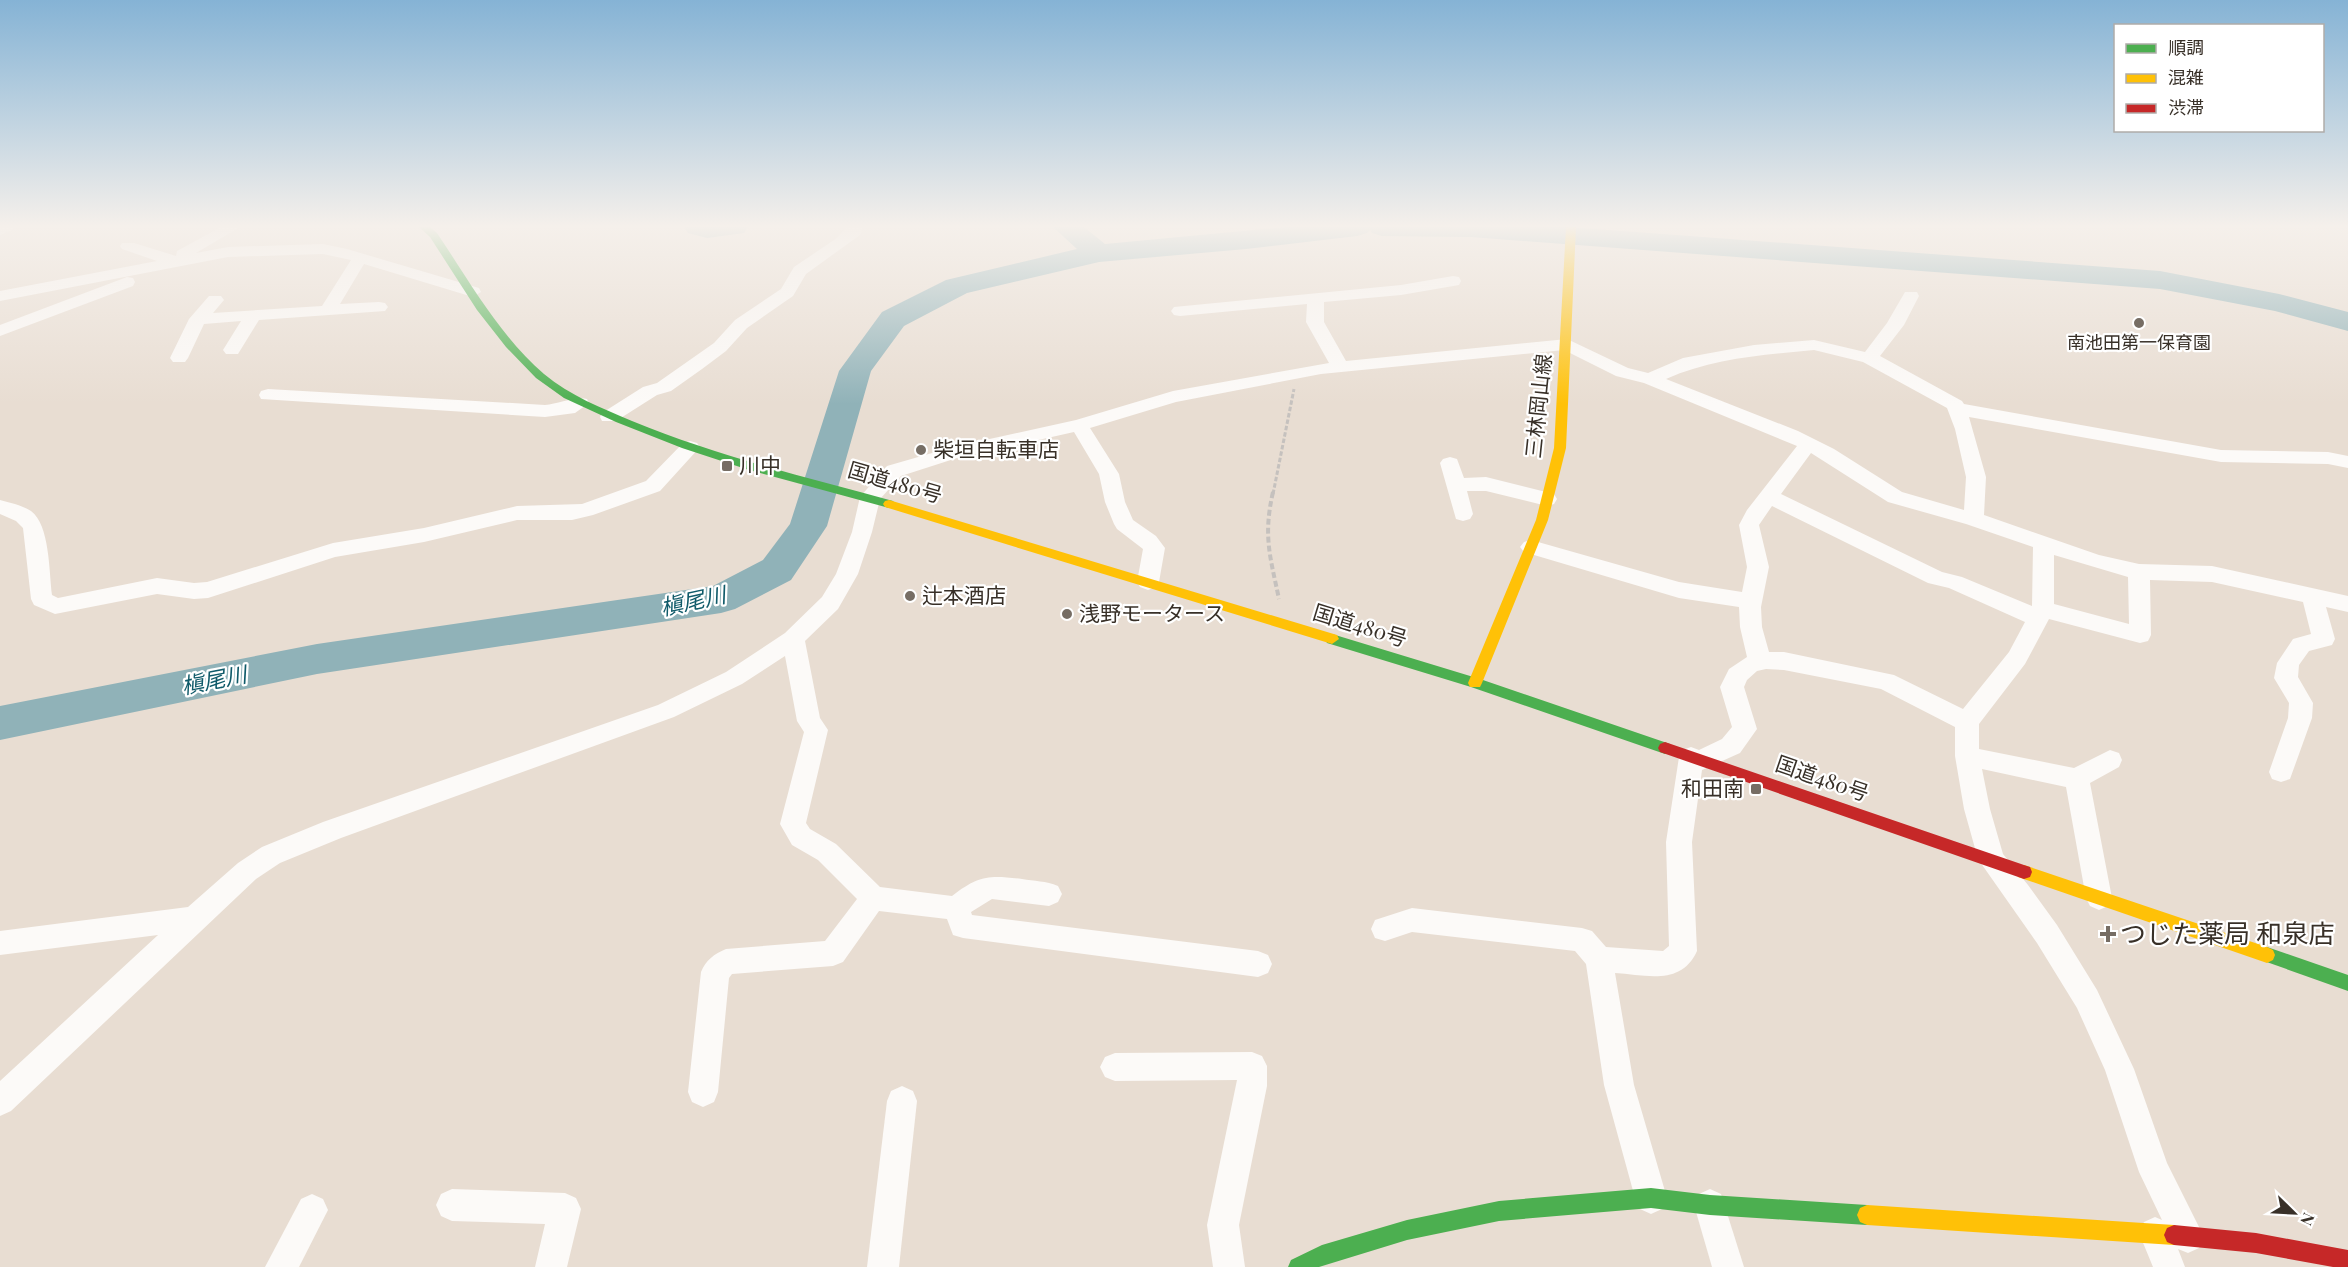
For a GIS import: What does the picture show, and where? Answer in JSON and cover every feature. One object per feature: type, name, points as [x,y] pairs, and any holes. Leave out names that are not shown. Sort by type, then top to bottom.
[{"type":"main road","name":"国道480号","points":[[469,286],[502,337],[541,377],[580,403],[609,417],[690,447],[870,497],[1474,683],[2348,983]]},
{"type":"main road","name":"三林岡山線","points":[[1474,683],[1531,547],[1547,499],[1560,448],[1568,286]]},
{"type":"main road","points":[[1307,1265],[1407,1230],[1499,1211],[1651,1198],[1710,1205],[2188,1236],[2256,1243],[2344,1262]]},
{"type":"street","points":[[0,296],[49,286]]},
{"type":"street","points":[[0,331],[119,286]]},
{"type":"street","points":[[328,310],[343,286]]},
{"type":"street","points":[[453,286],[473,292]]},
{"type":"street","points":[[609,417],[650,391],[664,387],[696,365],[720,346],[741,324],[787,292],[791,286]]},
{"type":"street","points":[[1180,311],[1225,315],[1387,286]]},
{"type":"street","points":[[1869,358],[1895,325],[1911,296]]},
{"type":"street","points":[[1316,298],[1315,322],[1340,367]]},
{"type":"street","points":[[179,358],[198,319],[215,300]]},
{"type":"street","points":[[198,319],[379,307]]},
{"type":"street","points":[[232,350],[254,315]]},
{"type":"street","points":[[0,1101],[195,918],[247,871],[272,855],[332,830],[666,711],[734,678],[794,639],[830,603],[847,574],[862,532],[870,497],[894,471],[953,453],[1079,425],[1173,397],[1340,367],[1567,344],[1622,372],[1650,379],[1780,430],[1808,444],[1895,497],[1973,519],[2095,561],[2139,572],[2212,574],[2348,604]]},
{"type":"street","points":[[1650,379],[1689,363],[1763,349],[1814,345],[1869,358],[1955,405],[1965,429],[1976,477],[1977,498],[1973,519]]},
{"type":"street","points":[[268,394],[544,411],[568,409],[580,403]]},
{"type":"street","points":[[1957,410],[2221,456],[2328,458],[2348,462]]},
{"type":"street","points":[[1079,425],[1108,474],[1124,524],[1149,541],[1154,548],[1148,582]]},
{"type":"street","points":[[1760,662],[1751,627],[1751,601],[1758,567],[1749,525],[1754,515],[1808,444]]},
{"type":"street","points":[[0,507],[19,512],[29,518],[33,528],[42,599],[55,606],[157,586],[194,591],[208,590],[333,550],[424,535],[517,513],[572,513],[586,510],[653,486],[690,447]]},
{"type":"street","points":[[1450,463],[1463,514]]},
{"type":"street","points":[[1455,484],[1486,484],[1547,499]]},
{"type":"street","points":[[1768,496],[1936,578],[1954,582],[2041,613],[2140,635],[2139,572]]},
{"type":"street","points":[[2044,543],[2041,613],[2017,658],[1967,722],[1967,756],[1977,809],[1991,859],[2036,918],[2087,999],[2120,1069],[2136,1122],[2155,1172],[2188,1236]]},
{"type":"street","points":[[1531,547],[1679,590],[1751,601]]},
{"type":"street","points":[[2281,772],[2300,718],[2301,703],[2286,678],[2288,663],[2301,645],[2324,639],[2312,596]]},
{"type":"street","points":[[794,639],[809,721],[816,730],[793,824],[801,837],[827,852],[873,898],[956,908],[977,892],[992,887],[1049,894]]},
{"type":"street","points":[[1599,959],[1668,964],[1683,951],[1679,842],[1696,759],[1731,746],[1745,729],[1732,687],[1737,675],[1749,665],[1784,661],[1886,681],[1967,722]]},
{"type":"street","points":[[1967,756],[2077,779],[2110,760]]},
{"type":"street","points":[[2077,779],[2099,898]]},
{"type":"street","points":[[703,1092],[715,972],[726,962],[833,953],[873,898]]},
{"type":"street","points":[[956,908],[963,926],[1258,964]]},
{"type":"street","points":[[0,943],[195,918]]},
{"type":"street","points":[[1385,929],[1412,920],[1582,940],[1599,959],[1619,1085],[1651,1198]]},
{"type":"street","points":[[1114,1067],[1252,1066],[1252,1086],[1223,1225],[1229,1267]]},
{"type":"street","points":[[883,1267],[902,1101]]},
{"type":"street","points":[[452,1205],[565,1209],[551,1267]]},
{"type":"street","points":[[1710,1205],[1728,1267]]},
{"type":"street","points":[[280,1267],[312,1210]]},
{"type":"street","points":[[2155,1233],[2169,1267]]},
{"type":"path","points":[[1285,625],[1267,543],[1268,516],[1297,373]]},
{"type":"waterway","name":"槇尾川","points":[[0,723],[317,659],[721,599],[777,570],[808,526],[855,371],[893,319],[957,286]]},
{"type":"waterway","name":"槇尾川","points":[[2192,286],[2279,303],[2348,322]]},
{"type":"traffic: fast","points":[[467,286],[509,345],[540,376],[568,396],[620,420],[686,446],[889,504]]},
{"type":"traffic: fast","points":[[1332,639],[1475,683],[1665,748]]},
{"type":"traffic: fast","points":[[2267,955],[2348,983]]},
{"type":"traffic: fast","points":[[1298,1267],[1322,1255],[1407,1230],[1499,1211],[1651,1198],[1710,1205],[1867,1215]]},
{"type":"traffic: slow","points":[[1475,683],[1542,520],[1560,448],[1568,286]]},
{"type":"traffic: slow","points":[[889,504],[1332,639]]},
{"type":"traffic: slow","points":[[2024,872],[2267,955]]},
{"type":"traffic: slow","points":[[1867,1215],[2174,1235]]},
{"type":"traffic: jam","points":[[1665,748],[2024,872]]},
{"type":"traffic: jam","points":[[2174,1235],[2256,1243],[2348,1260]]},
{"type":"place","name":"南池田第一保育園","points":[[2139,323]]},
{"type":"place","name":"柴垣自転車店","points":[[921,450]]},
{"type":"place","name":"川中","points":[[727,466]]},
{"type":"place","name":"辻本酒店","points":[[910,596]]},
{"type":"place","name":"浅野モータース","points":[[1067,614]]},
{"type":"place","name":"和田南","points":[[1756,789]]},
{"type":"place","name":"つじた薬局 和泉店","points":[[2108,934]]}]
